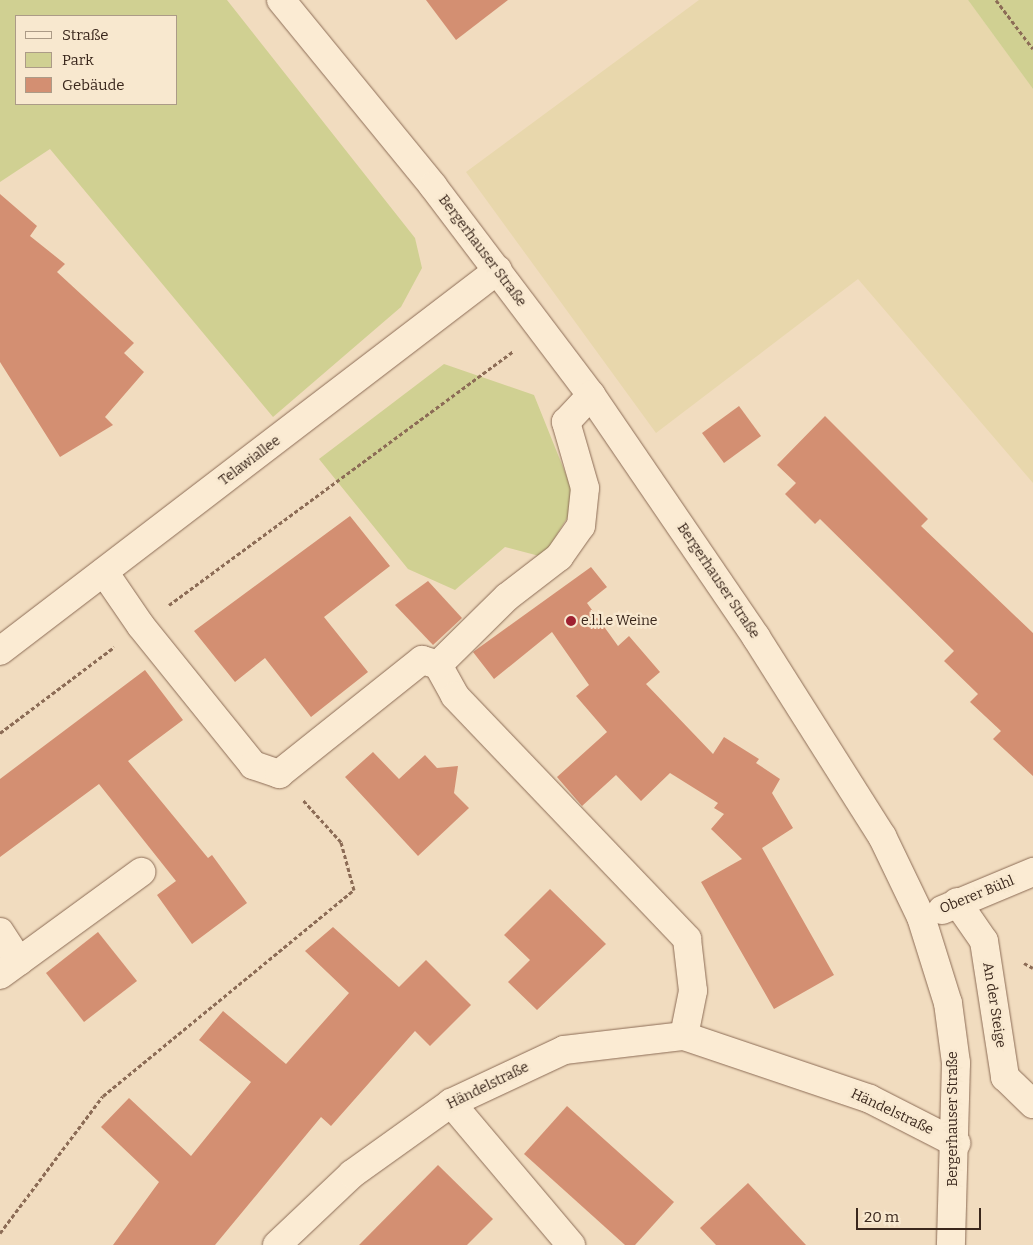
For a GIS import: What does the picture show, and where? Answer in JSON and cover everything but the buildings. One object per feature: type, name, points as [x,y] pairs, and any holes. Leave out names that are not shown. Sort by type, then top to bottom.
[{"type":"street","name":"Bergerhauser Straße","points":[[281,0],[498,270],[591,395],[840,766],[882,836],[921,917],[948,1003],[956,1062],[956,1143],[951,1245]]},
{"type":"street","name":"Telawiallee","points":[[0,651],[498,270]]},
{"type":"street","points":[[438,665],[507,596],[559,557],[581,526],[586,488],[566,422],[591,395]]},
{"type":"street","points":[[104,572],[141,626],[253,765],[279,774],[422,660],[438,665],[455,696],[687,939],[693,991],[684,1036]]},
{"type":"street","points":[[0,932],[9,968],[141,872]]},
{"type":"street","name":"Oberer Bühl","points":[[921,917],[1033,872]]},
{"type":"street","name":"An der Steige","points":[[957,902],[984,942],[1005,1077],[1033,1104]]},
{"type":"street","name":"Händelstraße","points":[[277,1245],[352,1174],[451,1103],[564,1050],[684,1036],[870,1099],[956,1143]]},
{"type":"street","points":[[451,1103],[571,1245]]},
{"type":"path","points":[[996,0],[1033,50]]},
{"type":"path","points":[[0,733],[141,626],[542,330]]},
{"type":"path","points":[[0,1232],[103,1096],[354,890],[341,842],[279,774]]},
{"type":"shaded area","points":[[699,0],[968,0],[1033,89],[1033,483],[858,279],[656,433],[466,172]]},
{"type":"green space","points":[[0,0],[227,0],[415,238],[422,268],[401,307],[273,417],[50,149],[0,182]]},
{"type":"green space","points":[[968,0],[1033,0],[1033,89]]},
{"type":"green space","points":[[444,364],[534,395],[577,502],[543,557],[505,547],[455,590],[408,569],[319,459]]},
{"type":"place","name":"e.l.l.e Weine","points":[[571,621]]}]
